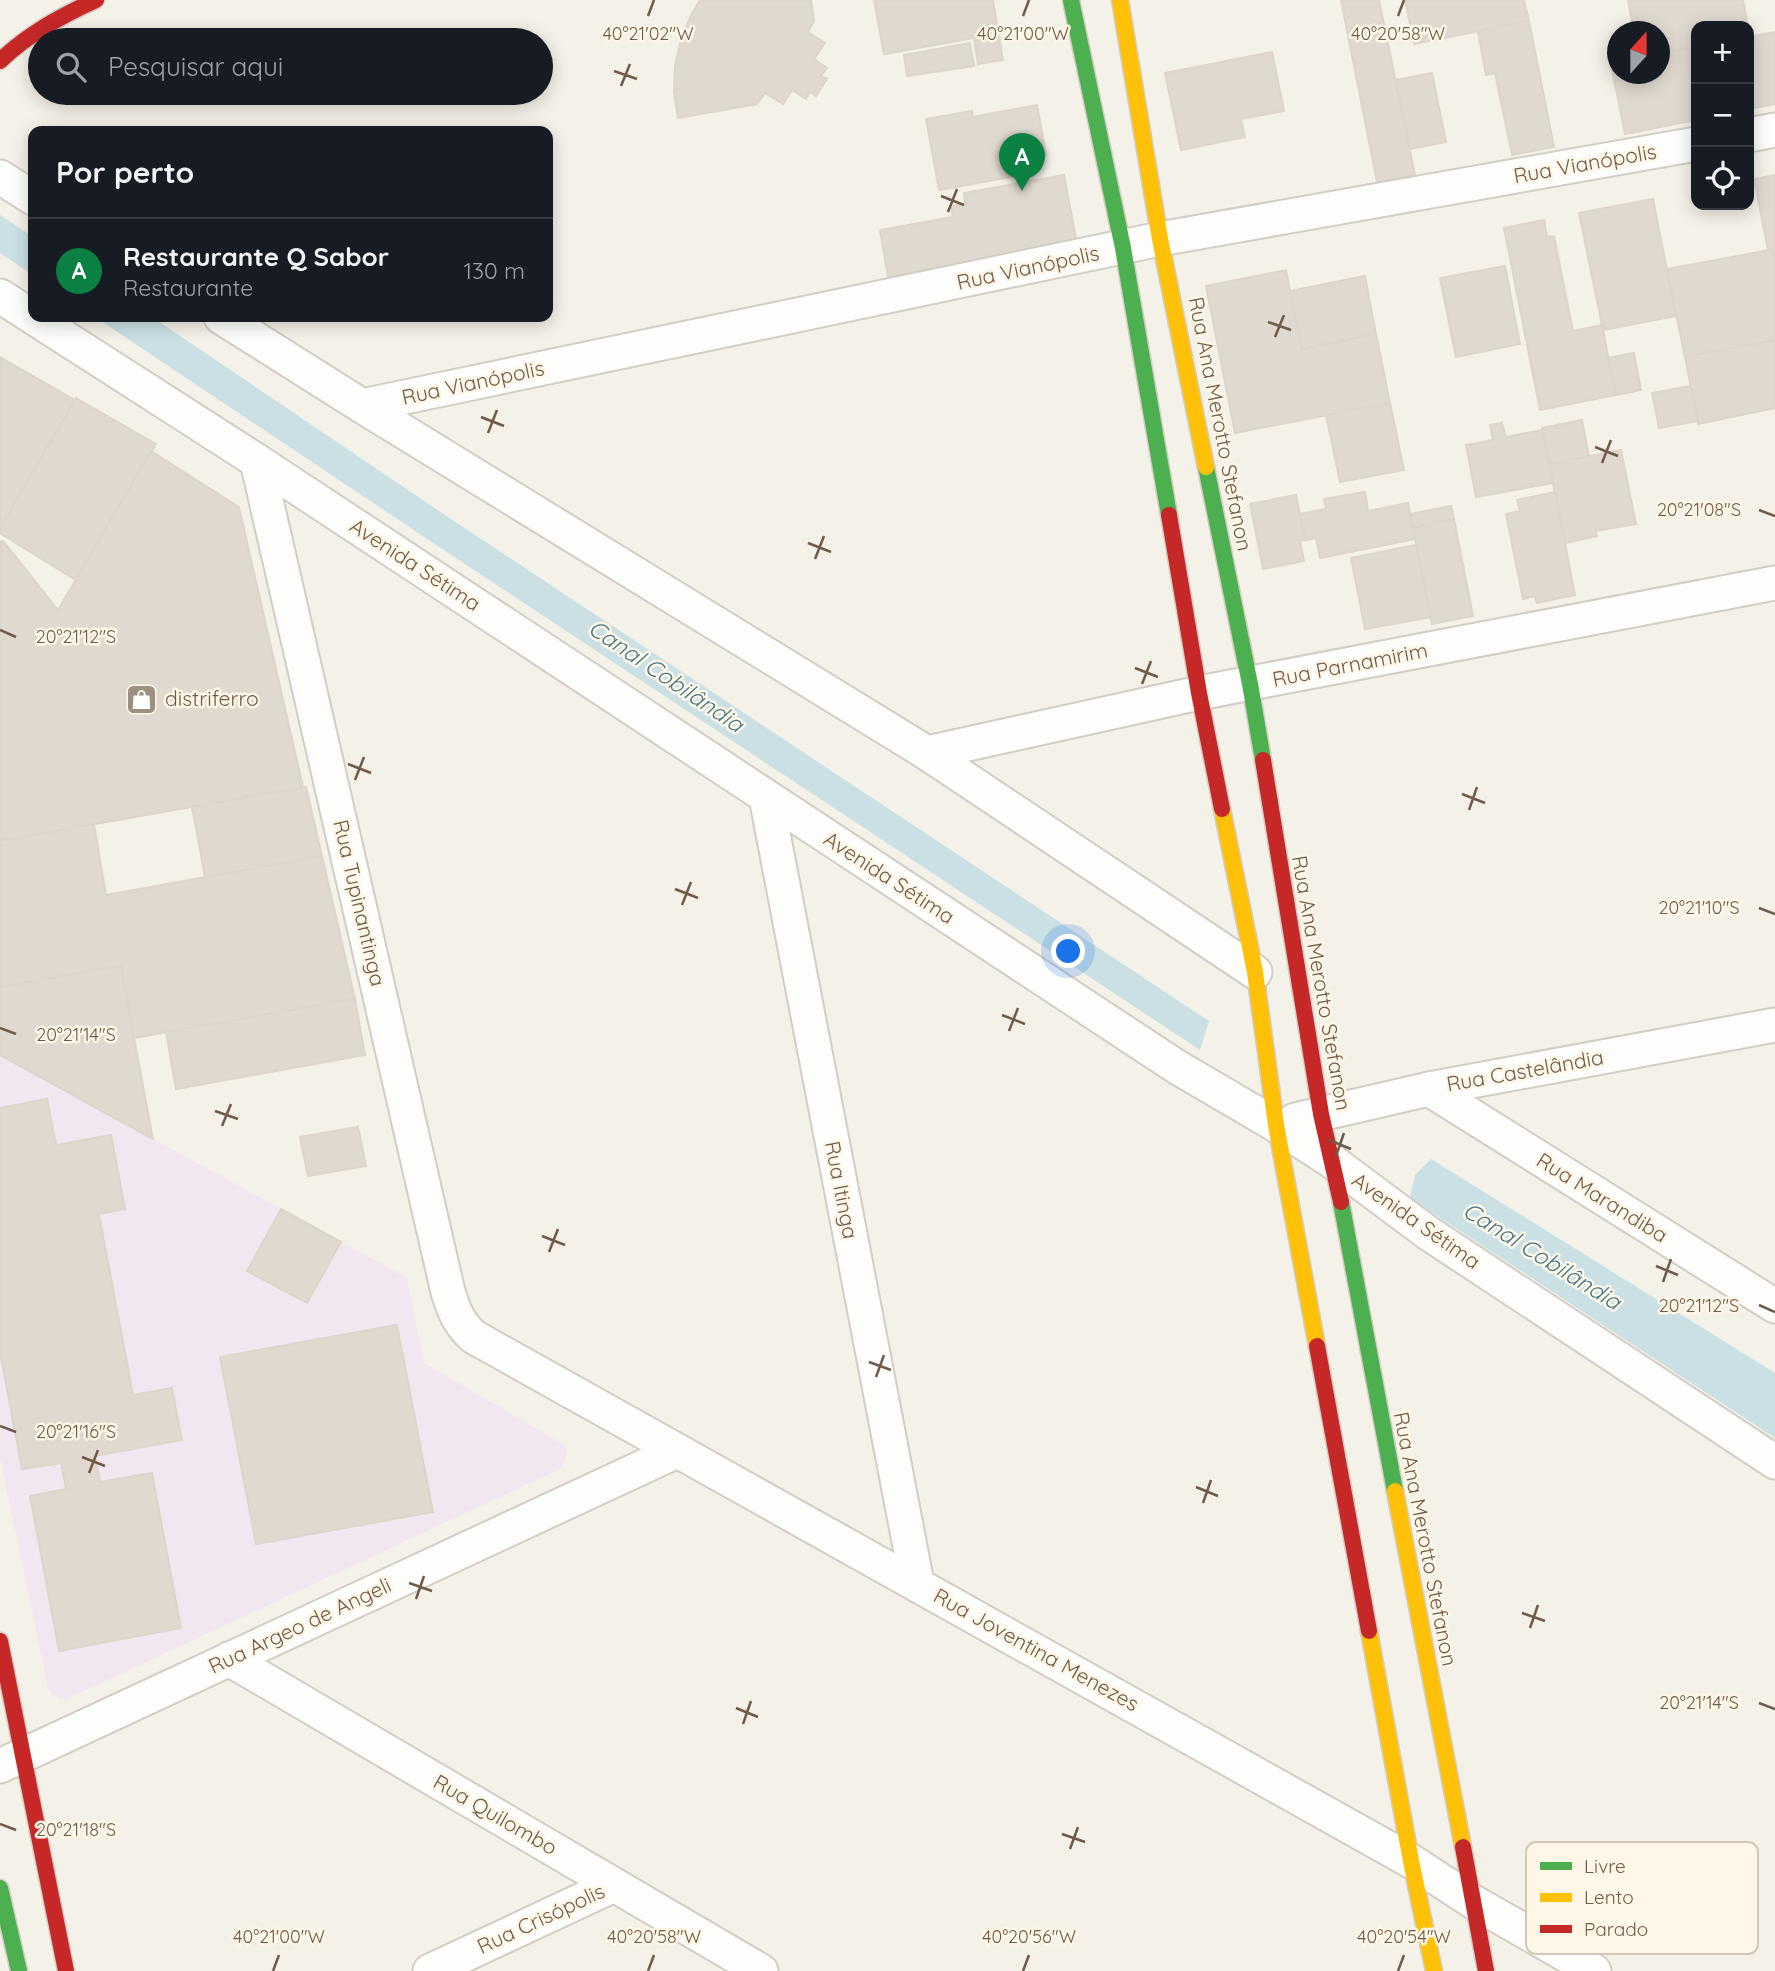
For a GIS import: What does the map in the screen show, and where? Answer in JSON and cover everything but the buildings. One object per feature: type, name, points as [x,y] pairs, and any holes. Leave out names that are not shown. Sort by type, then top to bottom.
[{"type":"street","points":[[42,28],[96,0]]},
{"type":"street","points":[[1071,0],[1123,248],[1199,693],[1255,972],[1276,1125],[1411,1861],[1434,1971]]},
{"type":"street","name":"Rua Ana Merotto Stefanon","points":[[1120,0],[1160,239],[1250,684],[1321,1114],[1333,1162],[1486,1971]]},
{"type":"street","points":[[0,61],[28,38]]},
{"type":"street","points":[[1754,134],[1775,130]]},
{"type":"street","name":"Rua Vianópolis","points":[[362,406],[1160,239],[1691,145]]},
{"type":"street","points":[[0,177],[28,195]]},
{"type":"street","name":"Avenida Sétima","points":[[0,296],[28,314]]},
{"type":"street","name":"Avenida Sétima","points":[[40,322],[257,461],[1177,1068],[1276,1125],[1333,1162],[1428,1233],[1775,1462]]},
{"type":"street","points":[[229,322],[927,752],[1255,972]]},
{"type":"street","name":"Rua Tupinantinga","points":[[257,461],[448,1292],[454,1313],[462,1327],[474,1337]]},
{"type":"street","name":"Rua Parnamirim","points":[[927,752],[1199,693],[1775,583]]},
{"type":"street","name":"Rua Itinga","points":[[766,797],[917,1583]]},
{"type":"street","name":"Rua Castelândia","points":[[1276,1125],[1429,1089],[1775,1025]]},
{"type":"street","name":"Rua Marandiba","points":[[1429,1089],[1775,1306]]},
{"type":"street","name":"Rua Joventina Menezes","points":[[474,1337],[1411,1861],[1526,1932]]},
{"type":"street","name":"Rua Argeo de Angeli","points":[[11,1760],[677,1451]]},
{"type":"street","points":[[0,1642],[11,1760],[66,1971]]},
{"type":"street","name":"Rua Quilombo","points":[[229,1659],[761,1971]]},
{"type":"street","name":"Rua Crisópolis","points":[[429,1971],[614,1885]]},
{"type":"street","points":[[0,1888],[19,1971]]},
{"type":"street","name":"Rua Joventina Menezes","points":[[1564,1954],[1594,1971]]},
{"type":"shaded area","points":[[0,1055],[281,1209],[248,1271],[341,1242],[407,1278],[424,1363],[564,1445],[567,1453],[562,1468],[67,1699],[60,1700],[53,1695],[48,1688],[0,1457]]},
{"type":"water","points":[[0,215],[28,234],[28,272],[0,253]]},
{"type":"water","name":"Canal Cobilândia","points":[[102,322],[159,322],[445,515],[1209,1021],[1200,1050]]},
{"type":"water","name":"Canal Cobilândia","points":[[1431,1159],[1775,1373],[1775,1438],[1410,1198],[1415,1175]]},
{"type":"traffic: fast","points":[[1071,0],[1123,248],[1169,515]]},
{"type":"traffic: fast","points":[[1206,467],[1263,760]]},
{"type":"traffic: fast","points":[[1341,1202],[1395,1491]]},
{"type":"traffic: fast","points":[[0,1888],[19,1971]]},
{"type":"traffic: slow","points":[[1120,0],[1160,239],[1206,467]]},
{"type":"traffic: slow","points":[[1222,809],[1255,972],[1276,1125],[1317,1346]]},
{"type":"traffic: slow","points":[[1395,1491],[1463,1847]]},
{"type":"traffic: slow","points":[[1369,1631],[1434,1971]]},
{"type":"traffic: jam","points":[[42,28],[96,0]]},
{"type":"traffic: jam","points":[[0,61],[28,38]]},
{"type":"traffic: jam","points":[[1169,515],[1222,809]]},
{"type":"traffic: jam","points":[[1263,760],[1321,1114],[1341,1202]]},
{"type":"traffic: jam","points":[[1317,1346],[1369,1631]]},
{"type":"traffic: jam","points":[[0,1641],[66,1971]]},
{"type":"traffic: jam","points":[[1463,1847],[1486,1971]]},
{"type":"place","name":"Restaurante Q Sabor","points":[[1022,191]]},
{"type":"place","name":"distriferro","points":[[142,699]]}]
